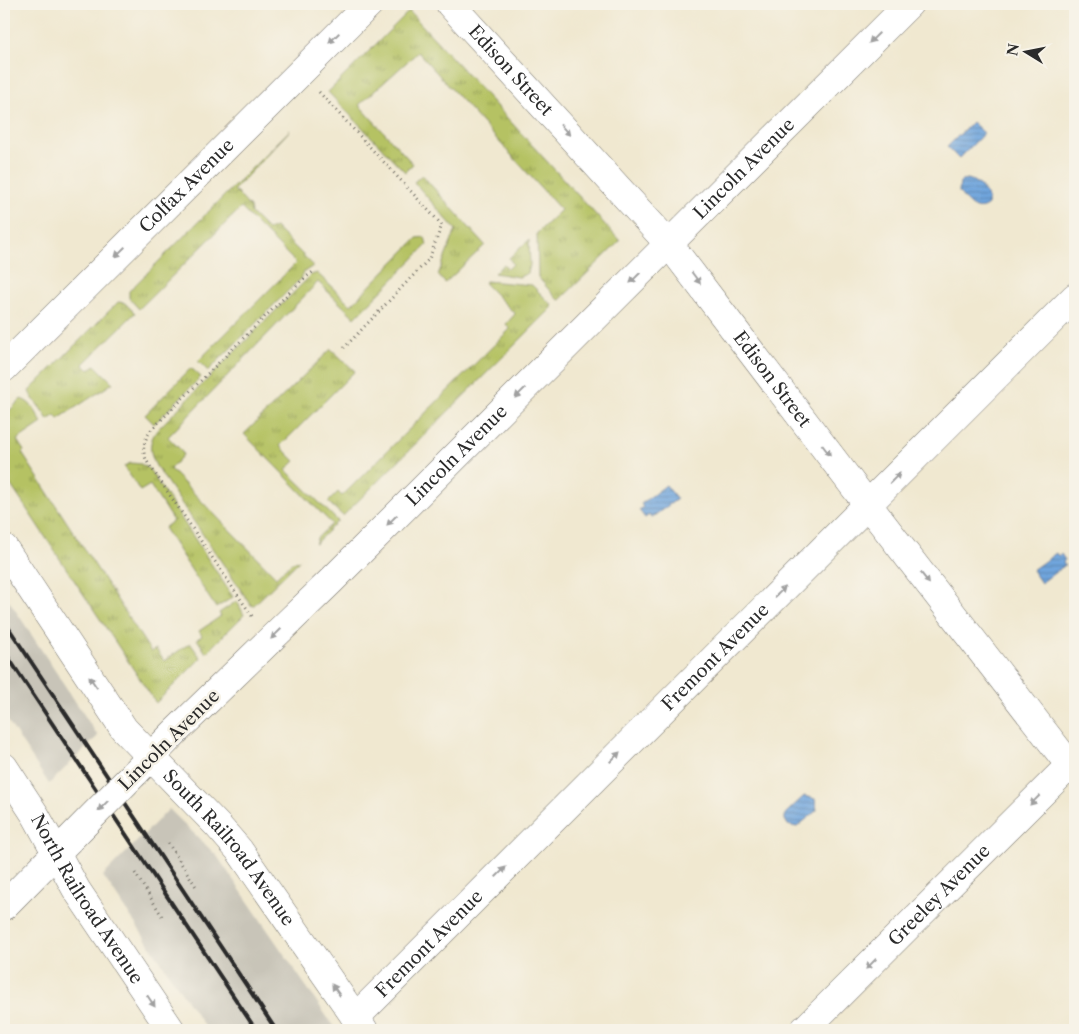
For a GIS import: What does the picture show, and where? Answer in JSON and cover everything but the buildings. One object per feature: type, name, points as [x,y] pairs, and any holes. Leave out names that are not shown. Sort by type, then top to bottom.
[{"type":"street","name":"Colfax Avenue","points":[[4,368],[369,4]]},
{"type":"street","name":"Edison Street","points":[[450,4],[669,244],[868,505],[1073,766]]},
{"type":"street","name":"Lincoln Avenue","points":[[4,906],[143,765],[338,574],[909,4]]},
{"type":"street","name":"Fremont Avenue","points":[[359,1024],[868,505],[1075,297]]},
{"type":"street","name":"South Railroad Avenue","points":[[4,548],[124,729],[143,765],[218,826],[239,850],[359,1024]]},
{"type":"street","name":"Greeley Avenue","points":[[804,1030],[1073,766]]},
{"type":"street","name":"North Railroad Avenue","points":[[4,767],[36,816],[63,846],[76,889],[171,1030]]},
{"type":"path","points":[[319,92],[442,225],[429,259],[344,348]]},
{"type":"path","points":[[252,616],[148,463],[143,451],[144,444],[151,430],[302,280],[314,271]]},
{"type":"path","points":[[168,843],[196,888]]},
{"type":"path","points":[[136,873],[162,916]]},
{"type":"shaded area","points":[[4,593],[98,736],[49,784],[4,715]]},
{"type":"shaded area","points":[[169,809],[217,856],[336,1030],[207,1030],[103,876]]},
{"type":"green space","points":[[409,11],[620,241],[560,300],[538,277],[537,233],[561,210],[418,52],[359,105],[413,164],[405,172],[328,92]]},
{"type":"green space","points":[[290,130],[234,190],[250,207],[251,213],[268,230],[275,227],[313,266],[304,272],[300,279],[208,371],[198,361],[296,263],[241,208],[139,309],[129,298],[129,291]]},
{"type":"green space","points":[[422,175],[485,245],[445,283],[438,275],[456,230],[414,182]]},
{"type":"green space","points":[[425,237],[427,245],[355,318],[318,282],[168,437],[181,450],[183,455],[170,469],[276,577],[291,563],[300,560],[253,606],[156,466],[151,451],[152,438],[158,429],[311,275],[317,273],[351,305],[417,238]]},
{"type":"green space","points":[[529,240],[530,265],[528,273],[519,277],[494,273],[504,264],[508,269],[513,264],[509,258]]},
{"type":"green space","points":[[486,281],[532,285],[552,305],[552,308],[343,516],[328,502],[338,492],[342,496],[510,329],[506,324],[515,314],[484,283]]},
{"type":"green space","points":[[118,302],[125,303],[135,313],[83,364],[89,370],[95,365],[113,383],[58,419],[55,415],[48,420],[29,391]]},
{"type":"green space","points":[[331,349],[355,371],[280,446],[295,461],[286,470],[338,521],[315,544],[317,538],[332,524],[244,434]]},
{"type":"green space","points":[[191,368],[201,377],[154,424],[145,415]]},
{"type":"green space","points":[[21,399],[31,406],[42,423],[17,440],[24,451],[22,453],[151,652],[156,649],[164,661],[190,643],[201,658],[156,703],[4,475],[4,416]]},
{"type":"green space","points":[[131,463],[141,464],[149,469],[233,597],[216,608],[164,528],[173,521],[150,485],[140,491],[124,466]]},
{"type":"green space","points":[[237,601],[244,615],[206,653],[197,639],[202,636],[199,631],[221,616],[219,613]]},
{"type":"water","points":[[972,122],[984,133],[959,159],[947,147]]},
{"type":"water","points":[[967,179],[975,182],[985,192],[988,205],[984,208],[975,208],[959,192],[960,182]]},
{"type":"water","points":[[666,485],[677,499],[651,518],[649,515],[645,518],[639,510],[643,507],[641,504]]},
{"type":"water","points":[[1056,553],[1058,556],[1061,554],[1065,560],[1063,562],[1065,565],[1041,583],[1032,570]]},
{"type":"water","points":[[804,796],[815,799],[817,810],[797,827],[788,825],[785,820],[785,814]]},
{"type":"railway","points":[[4,621],[276,1030]]},
{"type":"railway","points":[[4,651],[256,1030]]}]
